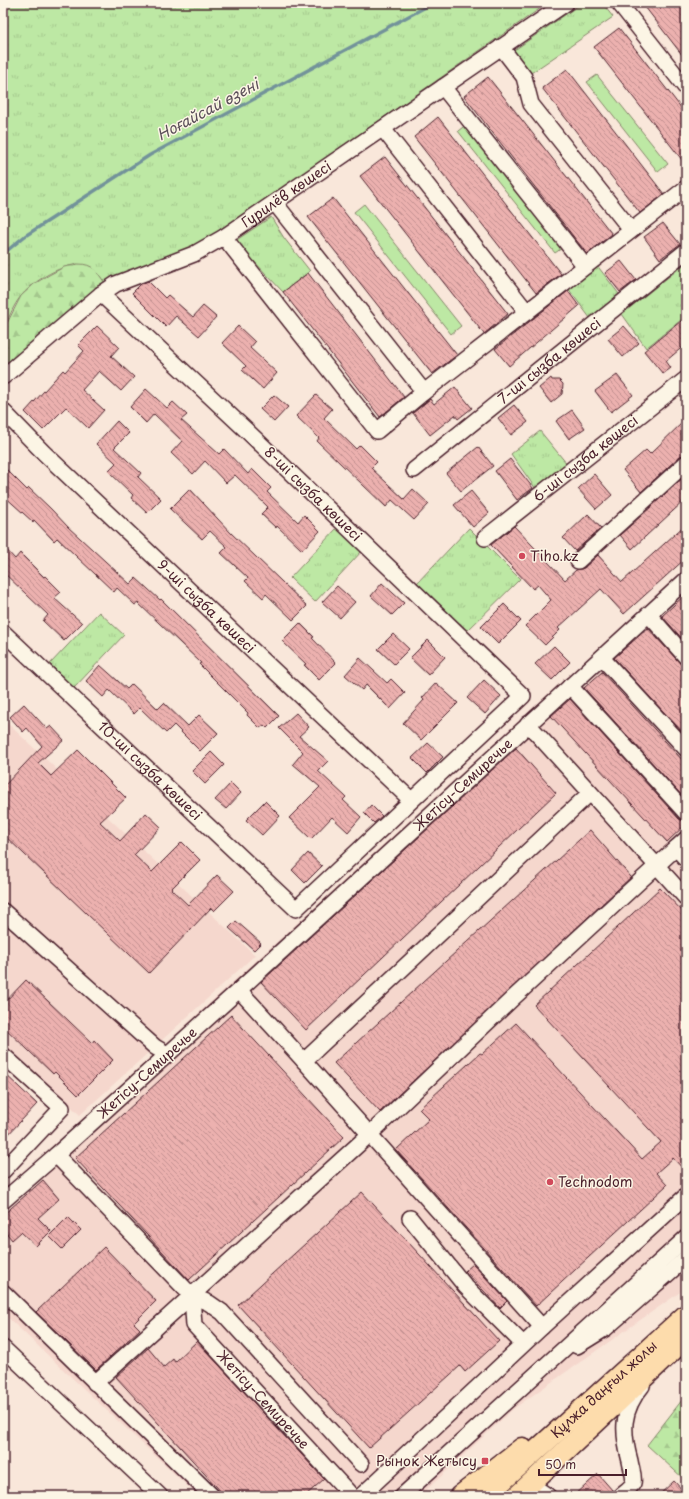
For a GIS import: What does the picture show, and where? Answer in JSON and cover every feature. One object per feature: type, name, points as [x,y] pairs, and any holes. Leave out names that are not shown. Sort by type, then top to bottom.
[{"type":"main road","name":"Құлжа даңғыл жолы","points":[[524,1492],[659,1352],[686,1315]]},
{"type":"main road","name":"Құлжа даңғыл жолы","points":[[486,1496],[659,1352],[686,1338]]},
{"type":"main road","points":[[460,1496],[659,1352]]},
{"type":"street","name":"Гурилёв көшесі","points":[[3,376],[101,294],[116,284],[194,254],[224,237],[566,3]]},
{"type":"street","points":[[619,3],[686,88]]},
{"type":"street","points":[[502,47],[524,77],[532,104],[631,230]]},
{"type":"street","points":[[443,87],[585,266]]},
{"type":"street","points":[[383,129],[527,312]]},
{"type":"street","points":[[224,237],[377,431],[424,392],[686,188]]},
{"type":"street","points":[[275,203],[424,392]]},
{"type":"street","name":"7-ші сызба көшесі","points":[[414,470],[686,251]]},
{"type":"street","name":"8-ші сызба көшесі","points":[[101,294],[246,430],[523,696],[410,800]]},
{"type":"street","name":"6-ші сызба көшесі","points":[[485,538],[686,379]]},
{"type":"street","name":"9-ші сызба көшесі","points":[[3,411],[44,453],[410,800]]},
{"type":"street","points":[[578,561],[686,463]]},
{"type":"street","name":"Жетісу-Семиречье","points":[[3,1202],[239,990],[686,580]]},
{"type":"street","points":[[649,615],[686,657]]},
{"type":"street","name":"10-ші сызба көшесі","points":[[3,632],[296,909],[410,800]]},
{"type":"street","points":[[602,658],[686,749]]},
{"type":"street","points":[[570,686],[686,813]]},
{"type":"street","points":[[528,724],[686,898]]},
{"type":"street","points":[[304,1061],[590,793]]},
{"type":"street","points":[[95,1383],[370,1134],[512,999],[658,866],[683,849]]},
{"type":"street","points":[[3,911],[155,1047],[167,1054]]},
{"type":"street","points":[[239,990],[542,1327]]},
{"type":"street","points":[[3,1055],[62,1108],[3,1171]]},
{"type":"street","points":[[56,1155],[192,1296],[222,1312],[361,1464]]},
{"type":"street","points":[[361,1496],[523,1344],[686,1196]]},
{"type":"street","points":[[410,1218],[466,1287],[523,1344]]},
{"type":"street","points":[[402,1496],[686,1238]]},
{"type":"street","points":[[558,1354],[572,1350],[606,1328],[686,1258]]},
{"type":"street","points":[[3,1292],[212,1496]]},
{"type":"street","name":"Жетісу-Семиречье","points":[[192,1296],[194,1325],[352,1496]]},
{"type":"street","points":[[3,1348],[160,1496]]},
{"type":"street","points":[[620,1496],[633,1482],[633,1474],[624,1440],[624,1426],[627,1410],[659,1352]]},
{"type":"street","points":[[524,1492],[548,1496]]},
{"type":"shaded area","points":[[686,568],[686,1288],[513,1409],[420,1496],[198,1496],[3,1313],[3,1192]]},
{"type":"shaded area","points":[[3,719],[255,955],[80,1115],[3,1044]]},
{"type":"green space","points":[[3,3],[548,3],[205,242],[105,283],[95,270],[84,266],[75,265],[54,271],[36,282],[22,295],[13,308],[3,331]]},
{"type":"green space","points":[[582,3],[602,3],[613,17],[531,73],[513,51]]},
{"type":"green space","points":[[597,75],[668,164],[658,172],[587,82]]},
{"type":"green space","points":[[468,123],[565,246],[555,253],[458,131]]},
{"type":"green space","points":[[364,204],[461,326],[451,334],[354,212]]},
{"type":"green space","points":[[271,217],[284,238],[310,271],[283,292],[235,241]]},
{"type":"green space","points":[[686,263],[686,316],[646,348],[622,314]]},
{"type":"green space","points":[[78,264],[88,265],[94,269],[105,283],[3,366],[3,331],[21,296],[34,284],[49,275],[64,267]]},
{"type":"green space","points":[[596,264],[622,298],[593,322],[567,287]]},
{"type":"green space","points":[[540,431],[567,464],[536,489],[511,454]]},
{"type":"green space","points":[[337,528],[362,551],[315,602],[290,578]]},
{"type":"green space","points":[[469,528],[520,579],[466,632],[416,584]]},
{"type":"green space","points":[[99,612],[124,635],[74,688],[50,664]]},
{"type":"green space","points":[[686,1395],[686,1432],[683,1440],[686,1444],[686,1481],[647,1445]]},
{"type":"building","points":[[642,3],[681,3],[686,9],[686,60]]},
{"type":"building","points":[[619,28],[686,114],[686,165],[594,47]]},
{"type":"building","points":[[567,69],[664,194],[640,213],[542,88]]},
{"type":"building","points":[[488,77],[612,234],[587,254],[464,96]]},
{"type":"building","points":[[438,117],[561,274],[536,293],[414,137]]},
{"type":"building","points":[[385,157],[508,314],[484,334],[360,176]]},
{"type":"building","points":[[333,198],[457,355],[432,374],[308,217]]},
{"type":"building","points":[[663,223],[680,244],[660,259],[644,237]]},
{"type":"building","points":[[621,261],[636,280],[620,292],[605,273]]},
{"type":"building","points":[[308,273],[404,397],[380,417],[283,292]]},
{"type":"building","points":[[148,281],[165,298],[168,295],[193,317],[203,306],[216,317],[199,336],[176,316],[166,327],[132,293],[141,284]]},
{"type":"building","points":[[568,291],[579,306],[509,366],[495,349]]},
{"type":"building","points":[[686,317],[686,344],[666,361],[671,368],[663,374],[644,351]]},
{"type":"building","points":[[97,326],[119,347],[111,356],[134,377],[121,391],[99,371],[82,390],[104,410],[88,428],[66,407],[43,430],[25,412],[63,370],[65,372],[84,351],[78,345]]},
{"type":"building","points":[[238,326],[255,342],[250,348],[277,373],[263,389],[242,370],[246,366],[222,343]]},
{"type":"building","points":[[624,326],[639,343],[623,357],[608,339]]},
{"type":"building","points":[[617,375],[633,395],[611,412],[595,391]]},
{"type":"building","points":[[551,378],[552,380],[559,380],[563,384],[562,394],[551,403],[539,388]]},
{"type":"building","points":[[455,387],[472,408],[458,419],[455,415],[430,435],[413,413],[430,399],[434,404]]},
{"type":"building","points":[[146,389],[167,408],[173,402],[187,415],[181,420],[219,454],[224,449],[248,474],[252,469],[271,488],[267,492],[298,522],[304,515],[320,531],[302,550],[277,526],[276,528],[261,514],[268,507],[235,475],[226,483],[205,461],[193,474],[171,453],[182,441],[154,414],[146,423],[130,407]]},
{"type":"building","points":[[274,395],[288,407],[274,422],[260,409]]},
{"type":"building","points":[[316,395],[332,409],[324,418],[356,449],[360,445],[377,462],[371,468],[404,499],[413,489],[429,504],[414,520],[392,500],[386,507],[317,441],[319,438],[296,416]]},
{"type":"building","points":[[514,405],[528,422],[511,435],[498,418]]},
{"type":"building","points":[[572,410],[585,428],[569,439],[556,421]]},
{"type":"building","points":[[686,419],[686,454],[680,456],[641,492],[623,470],[646,450],[650,454]]},
{"type":"building","points":[[117,421],[129,433],[114,448],[141,473],[138,477],[161,499],[147,513],[131,498],[133,495],[108,471],[116,463],[96,444]]},
{"type":"building","points":[[478,447],[493,466],[461,491],[446,473]]},
{"type":"building","points":[[510,459],[533,488],[517,500],[495,471]]},
{"type":"building","points":[[3,466],[27,490],[29,488],[68,527],[130,584],[136,578],[160,600],[161,599],[279,716],[267,728],[264,725],[260,728],[247,715],[248,713],[199,664],[201,663],[138,603],[135,605],[117,588],[114,592],[57,538],[54,541],[34,520],[33,522],[3,495]]},
{"type":"building","points":[[594,474],[612,495],[596,509],[578,489]]},
{"type":"building","points":[[686,475],[686,499],[632,549],[620,535]]},
{"type":"building","points":[[190,489],[231,533],[307,606],[293,620],[266,594],[263,598],[245,581],[248,578],[221,553],[227,547],[210,531],[202,539],[170,509]]},
{"type":"building","points":[[471,491],[489,513],[473,527],[454,505]]},
{"type":"building","points":[[588,514],[601,528],[575,551],[563,538]]},
{"type":"building","points":[[686,524],[686,558],[624,614],[601,589],[558,628],[560,630],[545,645],[525,626],[551,600],[538,585],[533,589],[491,545],[514,526],[565,580],[576,570],[584,568],[598,555],[622,582]]},
{"type":"building","points":[[3,546],[15,559],[20,553],[44,577],[45,576],[61,592],[54,598],[82,623],[64,641],[43,621],[48,615],[3,572]]},
{"type":"building","points":[[382,583],[404,603],[392,615],[371,596]]},
{"type":"building","points":[[337,586],[355,602],[340,618],[322,602]]},
{"type":"building","points":[[686,594],[686,643],[662,616]]},
{"type":"building","points":[[504,604],[521,621],[498,644],[481,627]]},
{"type":"building","points":[[300,623],[336,663],[319,680],[304,665],[306,664],[282,641]]},
{"type":"building","points":[[648,628],[686,670],[686,736],[614,658]]},
{"type":"building","points":[[393,634],[409,649],[394,664],[378,649]]},
{"type":"building","points":[[428,640],[445,657],[428,675],[410,658]]},
{"type":"building","points":[[554,646],[570,662],[552,680],[535,664]]},
{"type":"building","points":[[360,658],[387,683],[391,679],[405,693],[390,709],[366,685],[362,690],[345,675]]},
{"type":"building","points":[[100,665],[127,689],[132,684],[158,709],[164,703],[188,726],[199,715],[218,733],[200,751],[174,725],[166,733],[140,708],[134,714],[109,690],[103,697],[86,681]]},
{"type":"building","points":[[602,672],[686,764],[686,800],[584,688]]},
{"type":"building","points":[[484,680],[501,696],[485,714],[467,698]]},
{"type":"building","points":[[436,683],[458,703],[421,740],[403,723],[424,700],[422,698]]},
{"type":"building","points":[[570,699],[679,819],[686,822],[686,824],[667,842],[551,716]]},
{"type":"building","points":[[24,704],[47,729],[51,726],[64,740],[38,763],[51,776],[78,750],[126,798],[100,822],[120,841],[146,813],[161,827],[134,855],[152,872],[182,842],[200,860],[171,889],[188,905],[217,875],[234,891],[214,911],[211,908],[149,973],[3,834],[3,787],[42,746],[27,728],[23,732],[10,717]]},
{"type":"building","points":[[296,713],[309,727],[299,736],[328,761],[318,771],[346,797],[343,800],[361,817],[348,832],[332,817],[311,839],[289,818],[320,787],[293,764],[303,752],[279,728]]},
{"type":"building","points":[[428,743],[443,757],[427,773],[412,758]]},
{"type":"building","points":[[516,748],[556,793],[306,1030],[261,982]]},
{"type":"building","points":[[211,752],[224,765],[205,784],[192,771]]},
{"type":"building","points":[[231,783],[241,793],[226,809],[215,800]]},
{"type":"building","points":[[265,801],[280,816],[262,835],[246,820]]},
{"type":"building","points":[[371,805],[382,816],[374,823],[364,813]]},
{"type":"building","points":[[590,830],[631,877],[380,1112],[334,1063]]},
{"type":"building","points":[[308,853],[322,866],[305,883],[292,870]]},
{"type":"building","points":[[660,888],[686,915],[686,1172],[673,1158],[656,1173],[667,1185],[536,1306],[396,1150],[429,1119],[419,1109],[480,1053],[482,1054],[516,1023],[642,1159],[661,1142],[534,1005]]},
{"type":"building","points":[[236,921],[261,943],[254,950],[229,928]]},
{"type":"building","points":[[26,980],[92,1043],[94,1040],[113,1060],[78,1095],[55,1072],[53,1074],[3,1026],[3,1004]]},
{"type":"building","points":[[231,1015],[344,1137],[189,1280],[75,1158]]},
{"type":"building","points":[[3,1072],[37,1104],[3,1140]]},
{"type":"building","points":[[43,1180],[59,1199],[38,1218],[51,1231],[36,1246],[21,1232],[12,1240],[3,1229],[3,1215]]},
{"type":"building","points":[[362,1192],[499,1341],[465,1372],[460,1366],[369,1448],[238,1305]]},
{"type":"building","points":[[68,1217],[81,1230],[62,1249],[49,1236]]},
{"type":"building","points":[[104,1247],[156,1301],[134,1323],[140,1329],[96,1370],[36,1312]]},
{"type":"building","points":[[473,1264],[507,1301],[500,1308],[465,1271]]},
{"type":"building","points":[[197,1341],[324,1479],[305,1496],[225,1496],[116,1377],[148,1348],[164,1367],[173,1359],[175,1362]]},
{"type":"building","points":[[598,1474],[613,1491],[611,1496],[574,1496]]},
{"type":"building","points":[[674,1481],[686,1494],[686,1496],[658,1496]]},
{"type":"waterway","name":"Ноғайсай өзені","points":[[3,254],[25,236],[150,155],[433,3]]},
{"type":"place","name":"Tiho.kz","points":[[522,556]]},
{"type":"place","name":"Technodom","points":[[550,1182]]},
{"type":"place","name":"Рынок Жетысу","points":[[485,1461]]}]
